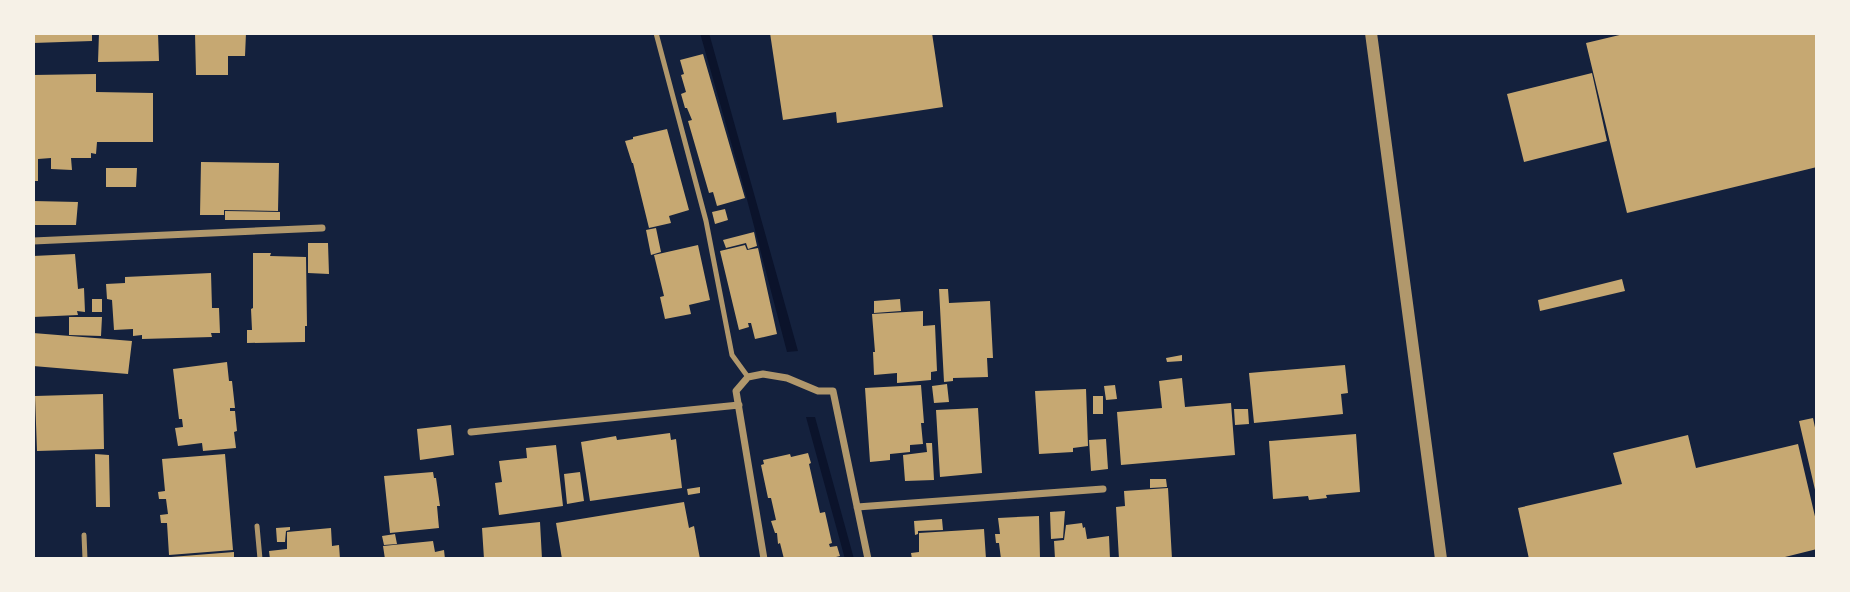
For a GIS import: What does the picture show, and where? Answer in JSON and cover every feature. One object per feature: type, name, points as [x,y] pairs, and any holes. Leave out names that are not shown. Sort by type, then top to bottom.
[{"type":"street","points":[[1371,33],[1441,559]]},
{"type":"street","points":[[33,241],[322,228]]},
{"type":"street","points":[[764,559],[736,391],[748,377],[763,374],[788,378],[818,391],[833,391],[867,559]]},
{"type":"street","points":[[471,432],[739,405]]},
{"type":"street","points":[[857,508],[1103,489]]},
{"type":"lane","points":[[656,33],[706,221],[732,355],[748,377]]},
{"type":"lane","points":[[257,526],[260,559]]},
{"type":"lane","points":[[84,535],[85,559]]},
{"type":"water","points":[[700,33],[709,33],[798,351],[787,352]]},
{"type":"water","points":[[806,417],[815,417],[854,559],[845,559]]},
{"type":"building","points":[[33,33],[92,33],[92,41],[33,43]]},
{"type":"building","points":[[99,33],[158,33],[159,61],[98,62]]},
{"type":"building","points":[[195,33],[246,33],[245,56],[228,56],[228,75],[196,75]]},
{"type":"building","points":[[770,33],[932,33],[943,107],[837,123],[836,112],[783,120]]},
{"type":"building","points":[[1628,33],[1817,33],[1817,167],[1627,213],[1586,43]]},
{"type":"building","points":[[703,54],[745,198],[717,206],[713,192],[709,193],[688,121],[692,120],[681,94],[686,92],[680,60]]},
{"type":"building","points":[[1592,73],[1607,141],[1524,162],[1507,94]]},
{"type":"building","points":[[96,74],[96,92],[153,93],[153,142],[97,142],[96,154],[91,153],[91,158],[71,158],[72,170],[51,169],[51,158],[38,159],[38,181],[33,181],[33,75]]},
{"type":"building","points":[[667,129],[689,210],[669,216],[671,223],[649,228],[625,141]]},
{"type":"building","points":[[201,162],[279,163],[278,211],[224,210],[224,215],[200,215]]},
{"type":"building","points":[[106,168],[137,168],[136,187],[106,187]]},
{"type":"building","points":[[33,201],[78,202],[76,225],[33,225]]},
{"type":"building","points":[[725,209],[728,220],[715,224],[712,212]]},
{"type":"building","points":[[225,211],[280,212],[280,220],[225,220]]},
{"type":"building","points":[[656,228],[661,252],[651,255],[646,230]]},
{"type":"building","points":[[754,232],[757,246],[748,249],[746,243],[726,248],[723,240]]},
{"type":"building","points":[[308,243],[328,243],[329,274],[308,273]]},
{"type":"building","points":[[698,245],[710,300],[689,305],[691,314],[665,319],[660,297],[664,296],[654,255]]},
{"type":"building","points":[[745,245],[747,250],[758,248],[777,334],[755,339],[751,323],[748,323],[749,327],[739,330],[720,251]]},
{"type":"building","points":[[253,253],[306,257],[305,342],[247,343],[247,330],[252,330]]},
{"type":"building","points":[[75,254],[78,289],[84,288],[85,312],[77,311],[78,315],[33,317],[33,256]]},
{"type":"building","points":[[211,273],[212,308],[219,308],[220,333],[211,333],[212,337],[142,339],[142,335],[133,336],[133,329],[114,330],[112,300],[107,299],[106,284],[125,283],[125,277]]},
{"type":"building","points":[[1622,279],[1625,291],[1540,311],[1538,300]]},
{"type":"building","points":[[939,289],[948,289],[949,303],[990,301],[993,358],[987,358],[988,377],[953,378],[953,381],[944,382]]},
{"type":"building","points":[[92,299],[102,299],[102,312],[92,312]]},
{"type":"building","points":[[900,299],[901,311],[874,313],[874,301]]},
{"type":"building","points":[[923,311],[923,326],[935,325],[937,371],[931,372],[931,380],[897,383],[897,373],[874,375],[872,314]]},
{"type":"building","points":[[69,317],[102,317],[101,336],[69,335]]},
{"type":"building","points":[[33,333],[132,341],[128,374],[33,366]]},
{"type":"building","points":[[1182,355],[1182,361],[1167,362],[1166,358]]},
{"type":"building","points":[[227,362],[235,408],[230,408],[230,411],[235,411],[236,448],[203,451],[202,443],[178,446],[175,428],[183,427],[182,419],[179,419],[173,369]]},
{"type":"building","points":[[1345,365],[1348,393],[1341,394],[1343,414],[1254,423],[1249,373]]},
{"type":"building","points":[[1182,378],[1185,407],[1231,403],[1235,455],[1121,465],[1117,412],[1162,408],[1159,381]]},
{"type":"building","points":[[947,384],[949,402],[934,403],[932,386]]},
{"type":"building","points":[[921,385],[923,444],[910,445],[910,452],[890,454],[890,460],[870,462],[865,388]]},
{"type":"building","points":[[1115,385],[1117,399],[1106,400],[1104,386]]},
{"type":"building","points":[[1086,389],[1088,446],[1073,448],[1073,452],[1039,454],[1035,391]]},
{"type":"building","points":[[103,394],[104,449],[37,451],[35,396]]},
{"type":"building","points":[[1093,396],[1103,396],[1103,414],[1093,414]]},
{"type":"building","points":[[978,408],[982,473],[940,477],[936,410]]},
{"type":"building","points":[[1234,409],[1248,409],[1249,424],[1235,425]]},
{"type":"building","points":[[1813,418],[1817,437],[1816,494],[1799,421]]},
{"type":"building","points":[[451,425],[454,455],[420,460],[417,429]]},
{"type":"building","points":[[670,433],[671,440],[676,439],[682,488],[590,501],[581,442],[616,436],[617,440]]},
{"type":"building","points":[[1356,434],[1360,492],[1326,495],[1327,498],[1309,500],[1308,496],[1273,499],[1269,441]]},
{"type":"building","points":[[1688,435],[1696,468],[1798,444],[1817,525],[1817,549],[1777,559],[1529,559],[1518,508],[1622,484],[1613,453]]},
{"type":"building","points":[[1106,439],[1108,469],[1091,471],[1089,440]]},
{"type":"building","points":[[926,443],[932,443],[934,480],[905,481],[903,455],[927,452]]},
{"type":"building","points":[[556,445],[563,506],[499,515],[495,483],[502,482],[499,461],[527,458],[526,448]]},
{"type":"building","points":[[808,453],[820,513],[825,512],[832,543],[829,544],[830,547],[837,546],[840,556],[828,559],[784,559],[771,521],[776,520],[761,465],[764,464],[763,460]]},
{"type":"building","points":[[95,454],[109,455],[110,507],[96,507]]},
{"type":"building","points":[[225,454],[233,550],[169,555],[167,523],[161,523],[160,515],[168,514],[166,499],[159,499],[158,492],[165,491],[162,459]]},
{"type":"building","points":[[433,472],[440,506],[437,506],[439,528],[390,533],[384,476]]},
{"type":"building","points":[[580,472],[584,501],[567,504],[564,474]]},
{"type":"building","points":[[1150,479],[1166,479],[1167,487],[1150,488]]},
{"type":"building","points":[[700,487],[700,493],[688,495],[687,489]]},
{"type":"building","points":[[1168,488],[1172,559],[1119,559],[1116,507],[1125,506],[1124,491]]},
{"type":"building","points":[[684,502],[689,528],[694,526],[700,559],[562,559],[556,523]]},
{"type":"building","points":[[1065,511],[1063,538],[1051,539],[1050,512]]},
{"type":"building","points":[[1039,516],[1040,559],[1001,559],[995,534],[1000,534],[998,518]]},
{"type":"building","points":[[942,519],[943,530],[918,531],[915,535],[914,521]]},
{"type":"building","points":[[540,522],[542,559],[484,559],[482,528]]},
{"type":"building","points":[[1082,523],[1087,539],[1109,536],[1110,559],[1055,559],[1054,541],[1064,540],[1066,525]]},
{"type":"building","points":[[290,527],[290,530],[286,531],[285,542],[277,542],[276,528]]},
{"type":"building","points":[[331,528],[332,546],[339,545],[340,559],[270,559],[269,551],[287,549],[287,532]]},
{"type":"building","points":[[984,529],[986,559],[912,559],[911,553],[919,552],[919,533]]},
{"type":"building","points":[[395,534],[397,544],[384,545],[382,536]]},
{"type":"building","points":[[433,541],[435,552],[444,550],[445,559],[385,559],[383,546]]},
{"type":"building","points":[[234,552],[234,559],[171,559],[171,557]]}]
